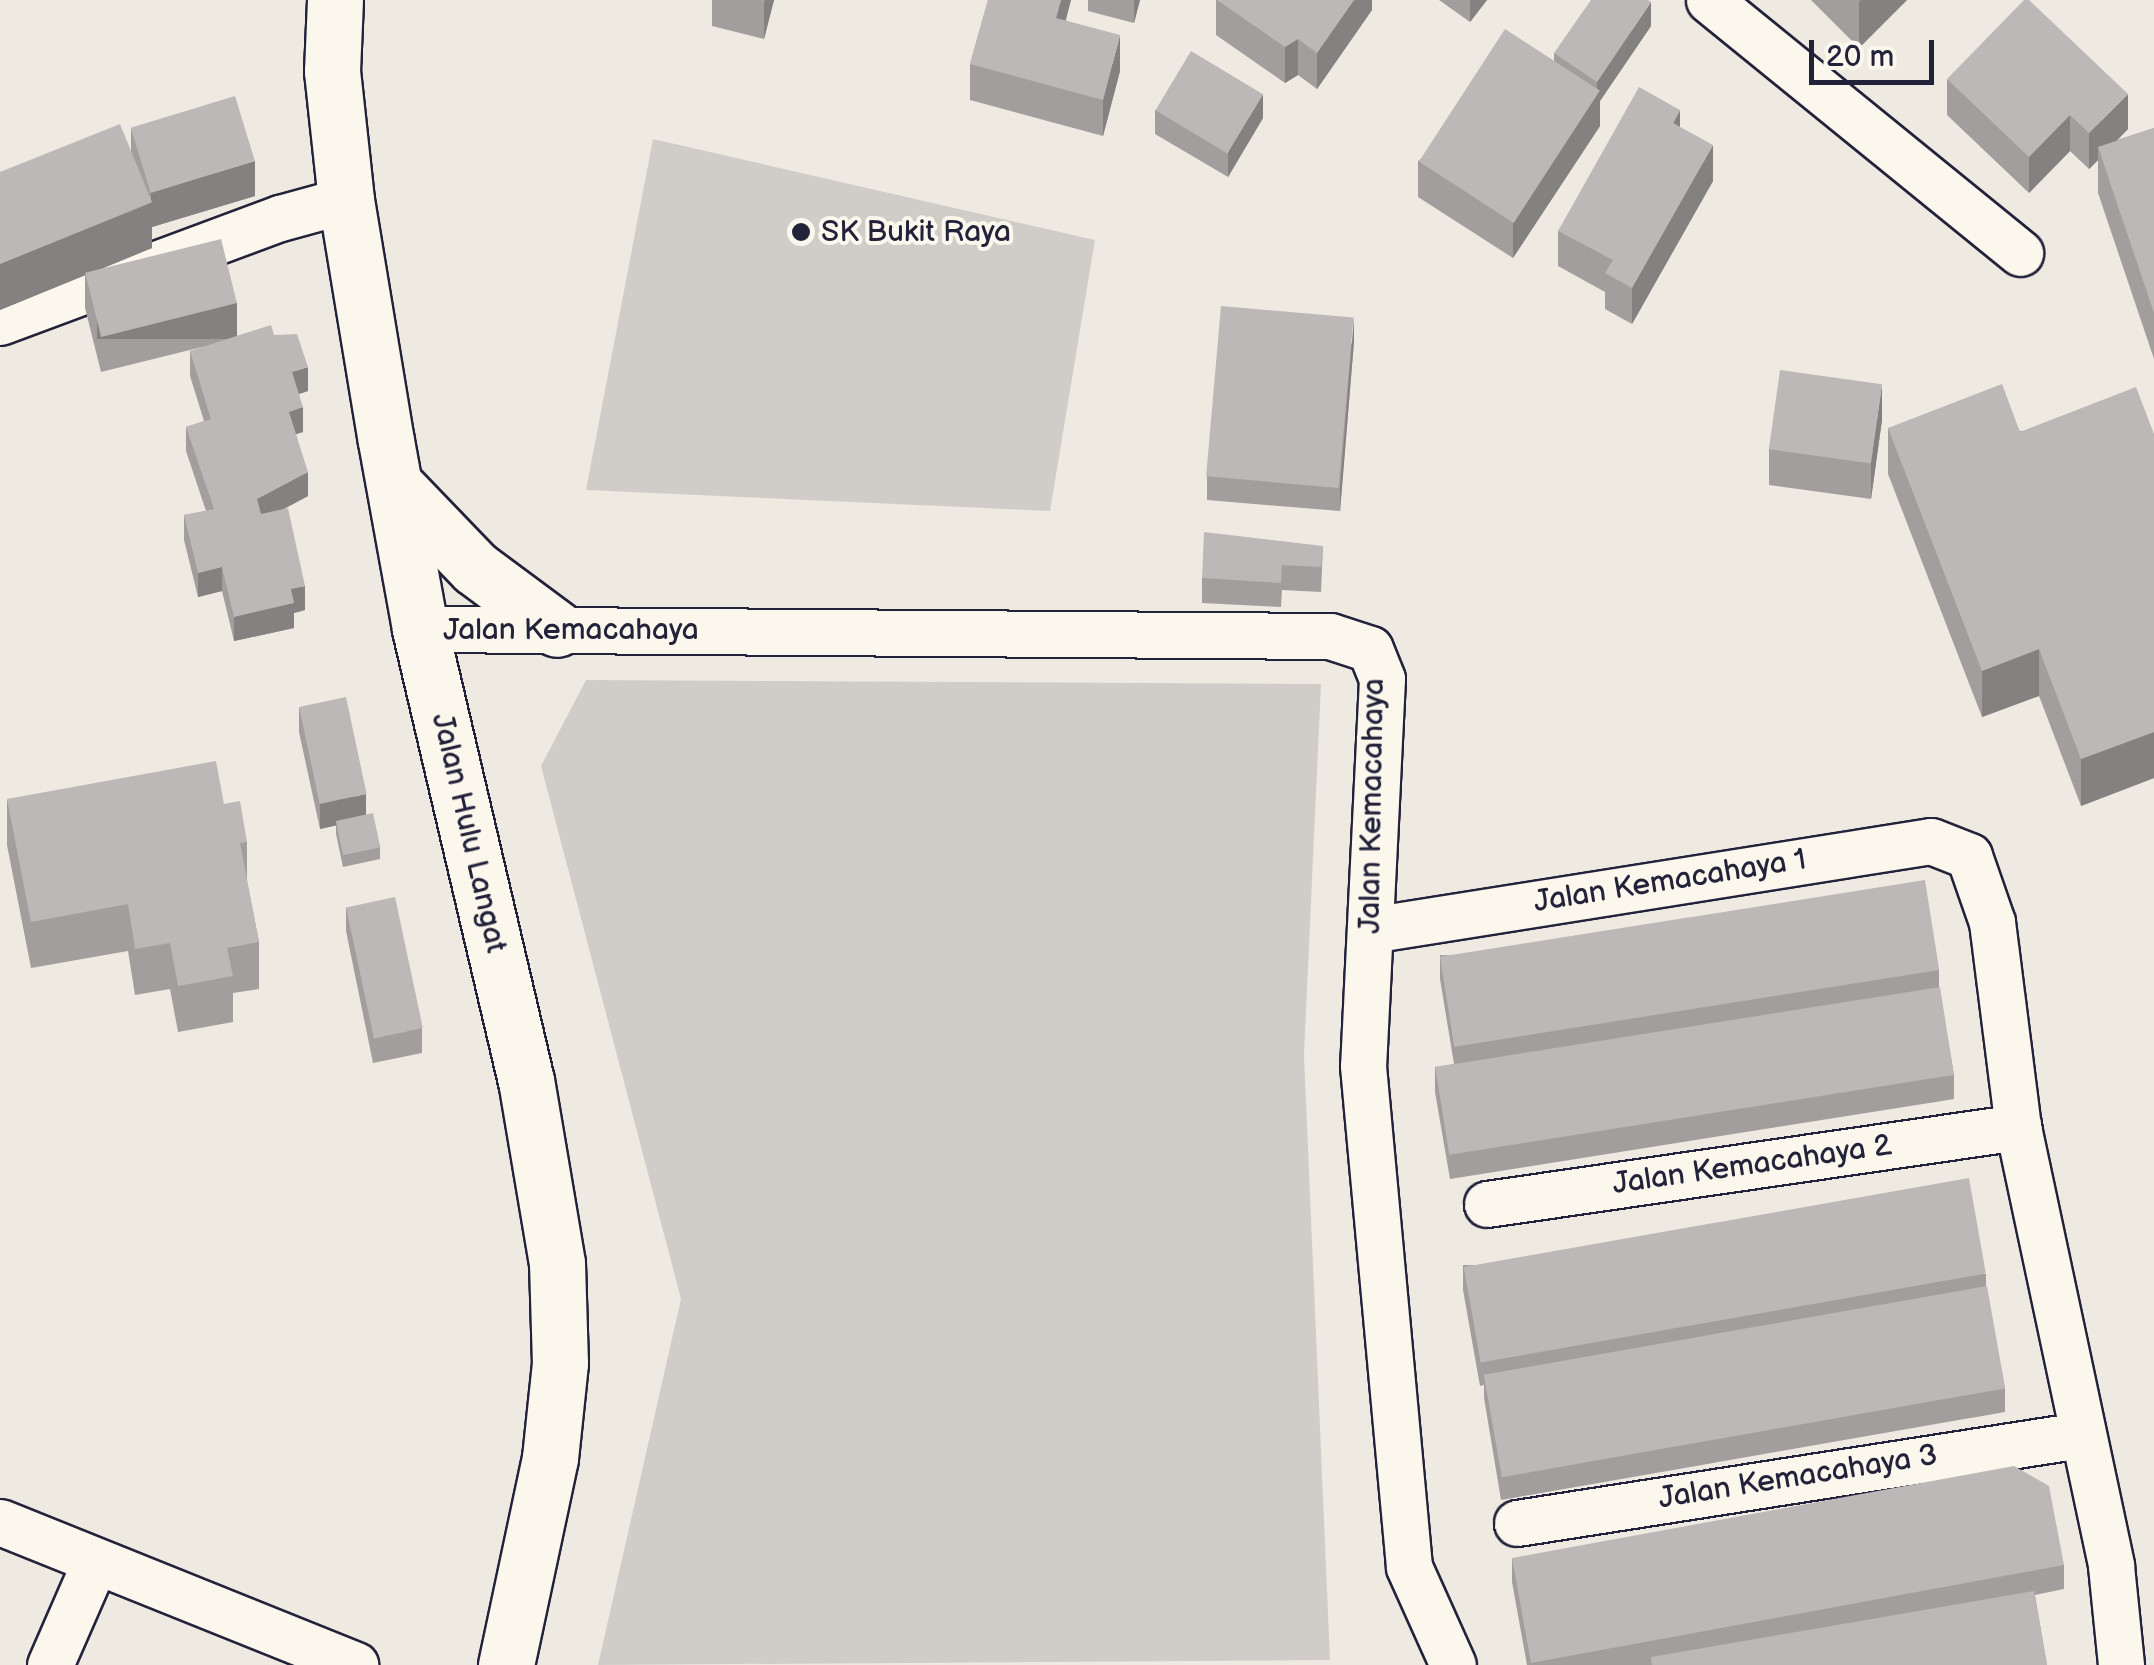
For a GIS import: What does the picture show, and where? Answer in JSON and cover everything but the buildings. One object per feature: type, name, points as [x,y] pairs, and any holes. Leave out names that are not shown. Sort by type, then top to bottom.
[{"type":"main road","name":"Jalan Hulu Langat","points":[[335,0],[332,71],[346,200],[420,629],[526,1080],[557,1263],[560,1362],[550,1458],[506,1665]]},
{"type":"main road","points":[[398,488],[475,568],[557,630]]},
{"type":"street","points":[[1709,0],[2020,253]]},
{"type":"street","points":[[0,322],[280,218],[346,200]]},
{"type":"street","name":"Jalan Kemacahaya","points":[[420,629],[1330,636],[1370,650],[1382,679],[1363,1066],[1409,1566],[1452,1665]]},
{"type":"street","name":"Jalan Kemacahaya 1","points":[[1370,930],[1930,841],[1969,856],[1992,922],[2018,1127]]},
{"type":"street","points":[[2018,1127],[2080,1435],[2111,1566],[2121,1665]]},
{"type":"street","name":"Jalan Kemacahaya 2","points":[[1487,1204],[2018,1127]]},
{"type":"street","name":"Jalan Kemacahaya 3","points":[[1517,1523],[2080,1435]]},
{"type":"street","points":[[0,1522],[355,1665]]},
{"type":"street","points":[[50,1665],[95,1562]]},
{"type":"shaded area","points":[[653,139],[1095,240],[1050,511],[586,490]]},
{"type":"shaded area","points":[[586,680],[1321,684],[1304,1055],[1330,1660],[598,1665],[681,1299],[541,766]]},
{"type":"place","name":"SK Bukit Raya","points":[[801,232]]}]
